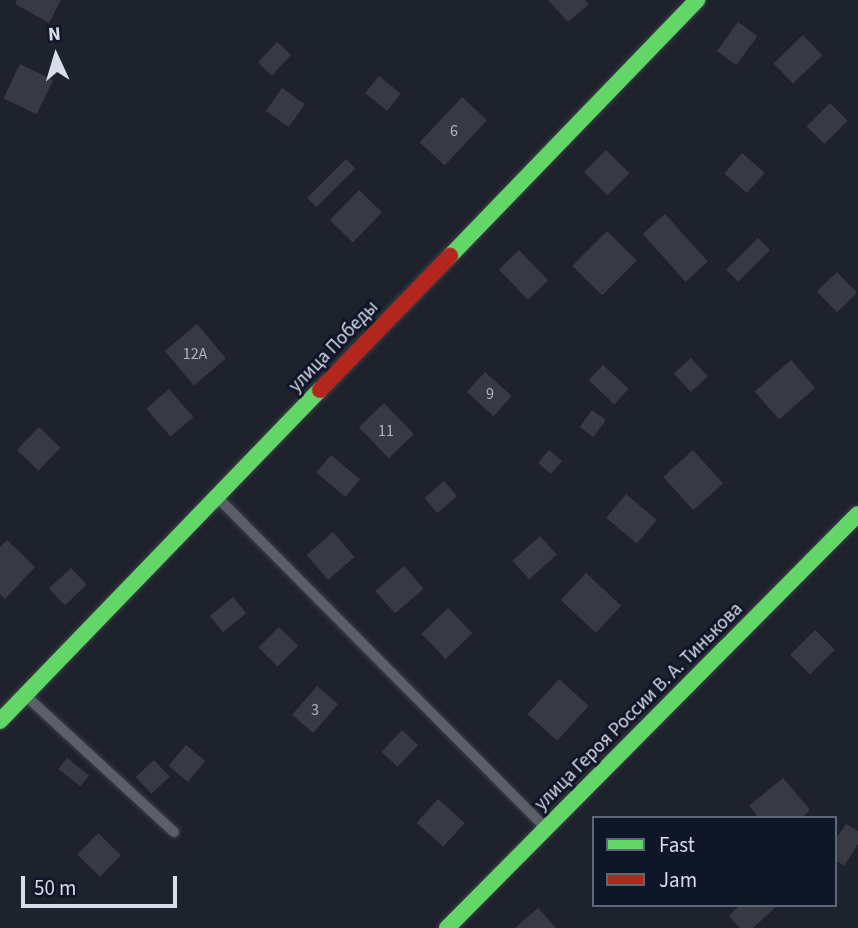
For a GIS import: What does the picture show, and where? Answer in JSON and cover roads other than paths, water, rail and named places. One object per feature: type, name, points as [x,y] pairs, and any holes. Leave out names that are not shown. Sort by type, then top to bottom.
[{"type":"street","name":"улица Победы","points":[[0,721],[697,0]]},
{"type":"street","name":"улица Героя России В. А. Тинькова","points":[[447,928],[858,514]]},
{"type":"lane","points":[[218,498],[547,828]]},
{"type":"lane","points":[[24,695],[174,832]]}]
